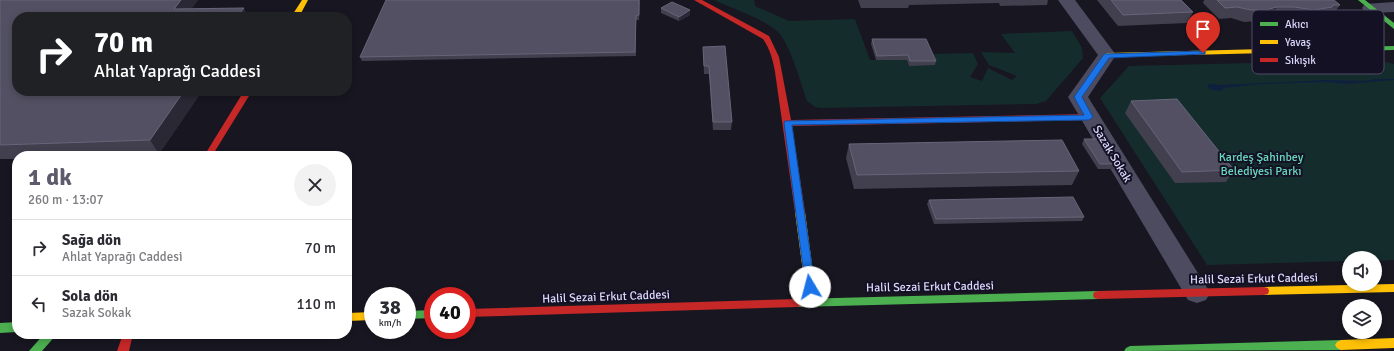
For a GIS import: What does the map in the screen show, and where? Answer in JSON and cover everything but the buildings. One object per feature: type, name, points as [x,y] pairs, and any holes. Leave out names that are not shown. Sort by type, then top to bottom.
[{"type":"street","points":[[298,12],[306,0]]},
{"type":"street","points":[[697,0],[756,31],[770,42],[774,54],[788,123],[812,302]]},
{"type":"street","points":[[1066,0],[1107,55],[1252,51]]},
{"type":"street","points":[[1366,4],[1394,7]]},
{"type":"street","points":[[1384,19],[1394,27]]},
{"type":"street","points":[[1384,48],[1394,48]]},
{"type":"street","name":"Sazak Sokak","points":[[1107,55],[1078,97],[1197,292]]},
{"type":"street","points":[[211,151],[245,96]]},
{"type":"street","points":[[788,123],[1089,117]]},
{"type":"street","name":"Halil Sezai Erkut Caddesi","points":[[476,313],[812,302],[1394,288]]},
{"type":"street","points":[[352,317],[364,316]]},
{"type":"street","points":[[0,328],[12,327]]},
{"type":"street","points":[[35,351],[45,339]]},
{"type":"street","points":[[123,351],[127,339]]},
{"type":"street","points":[[1130,351],[1394,343]]},
{"type":"green space","points":[[714,0],[754,0],[755,6],[789,21],[855,19],[870,60],[907,60],[909,66],[930,54],[973,53],[978,64],[970,77],[982,81],[988,68],[1012,80],[1017,76],[989,65],[981,52],[1015,53],[1001,34],[1072,31],[1082,48],[1083,58],[1046,101],[1036,104],[820,108],[815,107],[807,101],[787,45],[778,32],[756,18]]},
{"type":"green space","name":"Kardeş Şahinbey Belediyesi Parkı","points":[[1384,62],[1394,64],[1394,260],[1382,261],[1382,251],[1342,251],[1342,261],[1207,265],[1100,98],[1129,66],[1252,63],[1252,74],[1384,74]]},
{"type":"water","points":[[1375,79],[1394,80],[1347,84],[1326,82],[1261,84],[1223,88],[1223,90],[1212,90],[1207,86],[1210,84],[1221,85],[1327,80],[1365,81]]},
{"type":"traffic: fast","points":[[1361,0],[1373,10]]},
{"type":"traffic: fast","points":[[1384,19],[1394,27]]},
{"type":"traffic: fast","points":[[1384,48],[1394,48]]},
{"type":"traffic: fast","points":[[797,303],[1098,295]]},
{"type":"traffic: fast","points":[[416,315],[424,314]]},
{"type":"traffic: fast","points":[[0,328],[12,327]]},
{"type":"traffic: fast","points":[[35,351],[45,339]]},
{"type":"traffic: fast","points":[[1130,351],[1341,345]]},
{"type":"traffic: slow","points":[[298,12],[305,0]]},
{"type":"traffic: slow","points":[[1107,55],[1252,51]]},
{"type":"traffic: slow","points":[[800,212],[812,302]]},
{"type":"traffic: slow","points":[[1264,291],[1394,288]]},
{"type":"traffic: slow","points":[[352,317],[364,316]]},
{"type":"traffic: slow","points":[[1341,345],[1394,343]]},
{"type":"traffic: jam","points":[[697,0],[766,38],[770,44],[776,57],[779,72],[800,212]]},
{"type":"traffic: jam","points":[[211,151],[245,96]]},
{"type":"traffic: jam","points":[[788,123],[1089,117]]},
{"type":"traffic: jam","points":[[1098,295],[1264,291]]},
{"type":"traffic: jam","points":[[476,313],[797,303]]},
{"type":"traffic: jam","points":[[123,351],[127,339]]},
{"type":"route","points":[[810,287],[788,123],[1089,117],[1078,97],[1107,55],[1203,53]]}]
